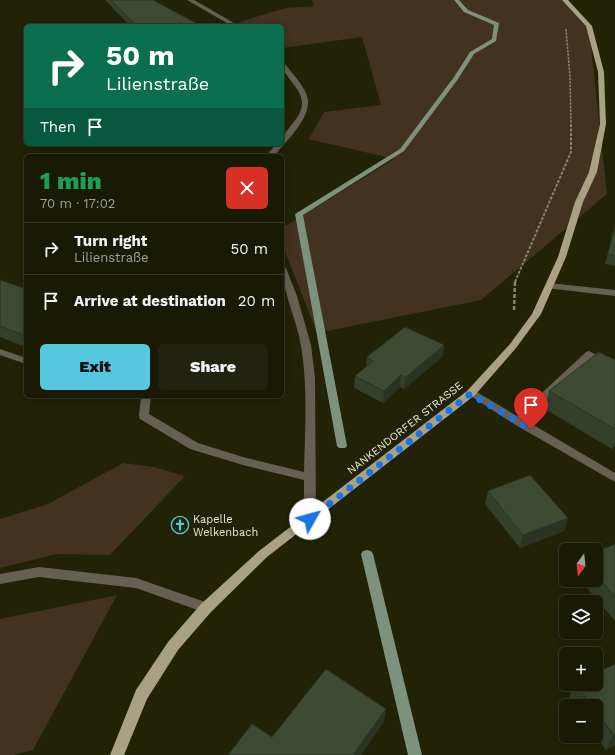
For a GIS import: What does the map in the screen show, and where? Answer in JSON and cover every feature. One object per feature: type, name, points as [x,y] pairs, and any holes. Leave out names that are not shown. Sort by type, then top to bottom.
[{"type":"main road","name":"NANKENDORFER STRASSE","points":[[118,755],[141,695],[173,646],[206,608],[263,554],[470,394],[513,346],[536,314],[562,258],[579,202],[593,172],[603,124],[601,72],[589,26],[565,0]]},
{"type":"street","points":[[190,0],[232,24]]},
{"type":"street","points":[[284,67],[304,95],[306,108],[300,122],[284,140]]},
{"type":"street","points":[[272,154],[278,146]]},
{"type":"street","points":[[284,274],[297,310],[306,345],[309,371],[310,519]]},
{"type":"street","points":[[549,286],[615,293]]},
{"type":"street","points":[[0,352],[24,360]]},
{"type":"street","points":[[518,421],[589,354],[615,369]]},
{"type":"street","points":[[470,394],[615,478]]},
{"type":"street","points":[[146,398],[144,416],[194,446],[243,461],[310,477]]},
{"type":"street","points":[[0,579],[39,572],[136,583],[206,608]]},
{"type":"path","points":[[513,346],[515,279],[571,152],[570,77],[566,24]]},
{"type":"shaded area","points":[[312,0],[563,0],[589,28],[607,194],[481,300],[317,333],[284,249],[284,227],[394,159],[309,139],[324,112],[381,105],[362,37],[284,48],[284,24],[242,24],[239,22],[286,8],[314,6]]},
{"type":"shaded area","points":[[123,463],[154,467],[185,476],[110,555],[57,554],[0,568],[0,519],[48,504]]},
{"type":"shaded area","points":[[117,595],[33,750],[13,755],[0,755],[0,619]]},
{"type":"building","points":[[111,0],[153,0],[197,24],[135,24]]},
{"type":"building","points":[[615,226],[615,256],[608,254]]},
{"type":"building","points":[[0,280],[24,288],[24,335],[0,326]]},
{"type":"building","points":[[405,327],[444,345],[405,378],[401,375],[384,391],[355,376],[373,361],[367,357]]},
{"type":"building","points":[[599,352],[615,360],[615,429],[549,391]]},
{"type":"building","points":[[530,475],[568,518],[523,535],[488,491]]},
{"type":"building","points":[[615,544],[615,597],[603,583],[603,549]]},
{"type":"building","points":[[615,664],[615,733],[613,734],[603,720],[603,699],[587,699],[581,691],[603,691],[603,670]]},
{"type":"building","points":[[326,669],[386,709],[353,755],[228,755],[252,724],[272,737]]},
{"type":"waterway","points":[[342,446],[299,214],[402,150],[456,78],[472,53],[494,40],[497,24],[466,11],[456,0]]},
{"type":"waterway","points":[[367,554],[415,755]]},
{"type":"place","name":"Kapelle Welkenbach","points":[[180,525]]},
{"type":"route","points":[[310,519],[470,394],[531,429]]}]
